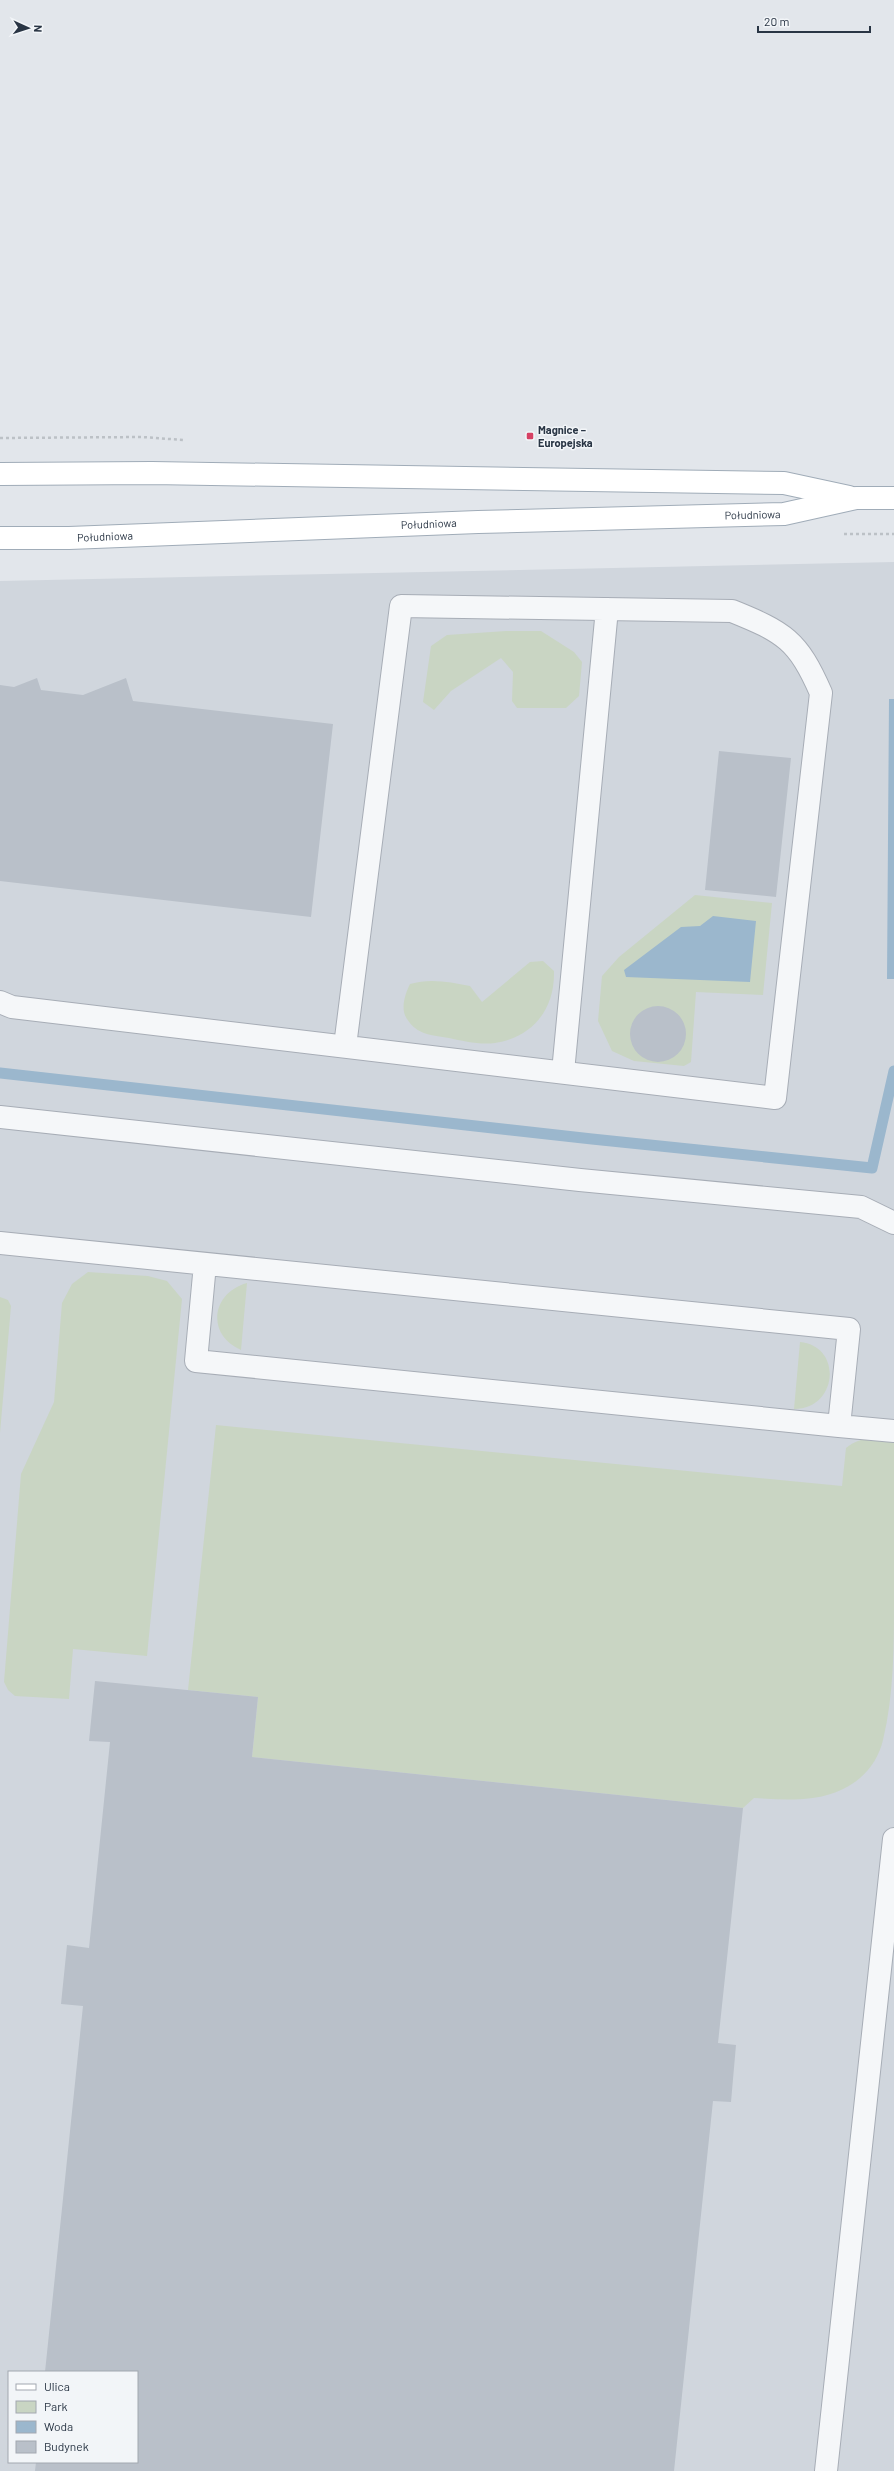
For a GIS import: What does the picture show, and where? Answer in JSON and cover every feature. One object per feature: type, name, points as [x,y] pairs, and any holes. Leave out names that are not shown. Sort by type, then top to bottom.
[{"type":"main road","name":"Południowa","points":[[0,474],[152,473],[784,483],[856,498],[894,498]]},
{"type":"main road","name":"Południowa","points":[[0,538],[77,538],[486,522],[784,514],[856,498]]},
{"type":"lane","points":[[0,1002],[12,1007],[775,1098],[821,693],[810,667],[794,643],[765,624],[732,611],[401,606],[345,1046]]},
{"type":"lane","points":[[564,1072],[607,609]]},
{"type":"lane","points":[[0,1117],[580,1180],[861,1207],[894,1223]]},
{"type":"lane","points":[[0,1243],[850,1329],[839,1426]]},
{"type":"lane","points":[[205,1264],[196,1361],[894,1432]]},
{"type":"lane","points":[[826,2471],[894,1839]]},
{"type":"shaded area","points":[[894,562],[894,2471],[0,2471],[0,581]]},
{"type":"green space","points":[[506,631],[541,631],[574,652],[582,662],[579,696],[566,708],[517,708],[512,701],[513,672],[501,658],[451,691],[434,710],[423,702],[431,646],[447,635]]},
{"type":"green space","points":[[695,895],[772,903],[763,995],[696,992],[691,1062],[684,1066],[634,1061],[612,1051],[598,1021],[602,976],[619,957]]},
{"type":"green space","points":[[543,961],[554,971],[551,997],[546,1009],[531,1028],[508,1040],[495,1043],[483,1043],[431,1035],[415,1028],[405,1015],[404,1002],[406,992],[410,984],[432,981],[470,986],[482,1002],[530,962]]},
{"type":"green space","points":[[88,1272],[148,1276],[167,1281],[182,1299],[147,1656],[73,1649],[69,1699],[15,1696],[8,1690],[4,1682],[21,1474],[54,1402],[62,1303],[72,1284]]},
{"type":"green space","points":[[247,1283],[241,1350],[230,1343],[222,1335],[218,1325],[217,1315],[220,1305],[226,1296],[235,1288]]},
{"type":"green space","points":[[0,1297],[8,1300],[11,1306],[0,1433]]},
{"type":"green space","points":[[800,1342],[814,1346],[823,1354],[829,1365],[830,1377],[827,1389],[820,1399],[809,1406],[794,1409]]},
{"type":"green space","points":[[216,1425],[842,1486],[846,1448],[857,1441],[869,1439],[894,1442],[893,1670],[887,1723],[882,1745],[877,1756],[868,1770],[860,1778],[836,1792],[823,1796],[796,1799],[754,1798],[743,1808],[252,1757],[258,1697],[188,1690]]},
{"type":"water","points":[[889,699],[894,699],[894,979],[887,979]]},
{"type":"water","points":[[713,916],[756,921],[750,982],[626,977],[624,970],[681,927],[700,926]]},
{"type":"building","points":[[37,678],[41,690],[83,695],[126,678],[133,701],[333,724],[311,917],[0,881],[0,685],[14,687]]},
{"type":"building","points":[[719,751],[791,758],[776,897],[705,890]]},
{"type":"building","points":[[658,1006],[669,1008],[678,1014],[684,1023],[686,1034],[684,1045],[678,1054],[669,1060],[658,1062],[647,1060],[638,1054],[632,1045],[630,1034],[632,1023],[638,1014],[647,1008]]},
{"type":"building","points":[[95,1681],[258,1697],[252,1757],[743,1808],[718,2043],[736,2045],[731,2102],[713,2101],[674,2471],[35,2471],[36,2463],[138,2463],[138,2371],[45,2371],[83,2006],[61,2004],[67,1945],[89,1948],[110,1742],[89,1741]]},
{"type":"waterway","points":[[0,1073],[592,1139],[872,1168],[894,1071]]},
{"type":"place","name":"Magnice – Europejska","points":[[530,436]]}]
